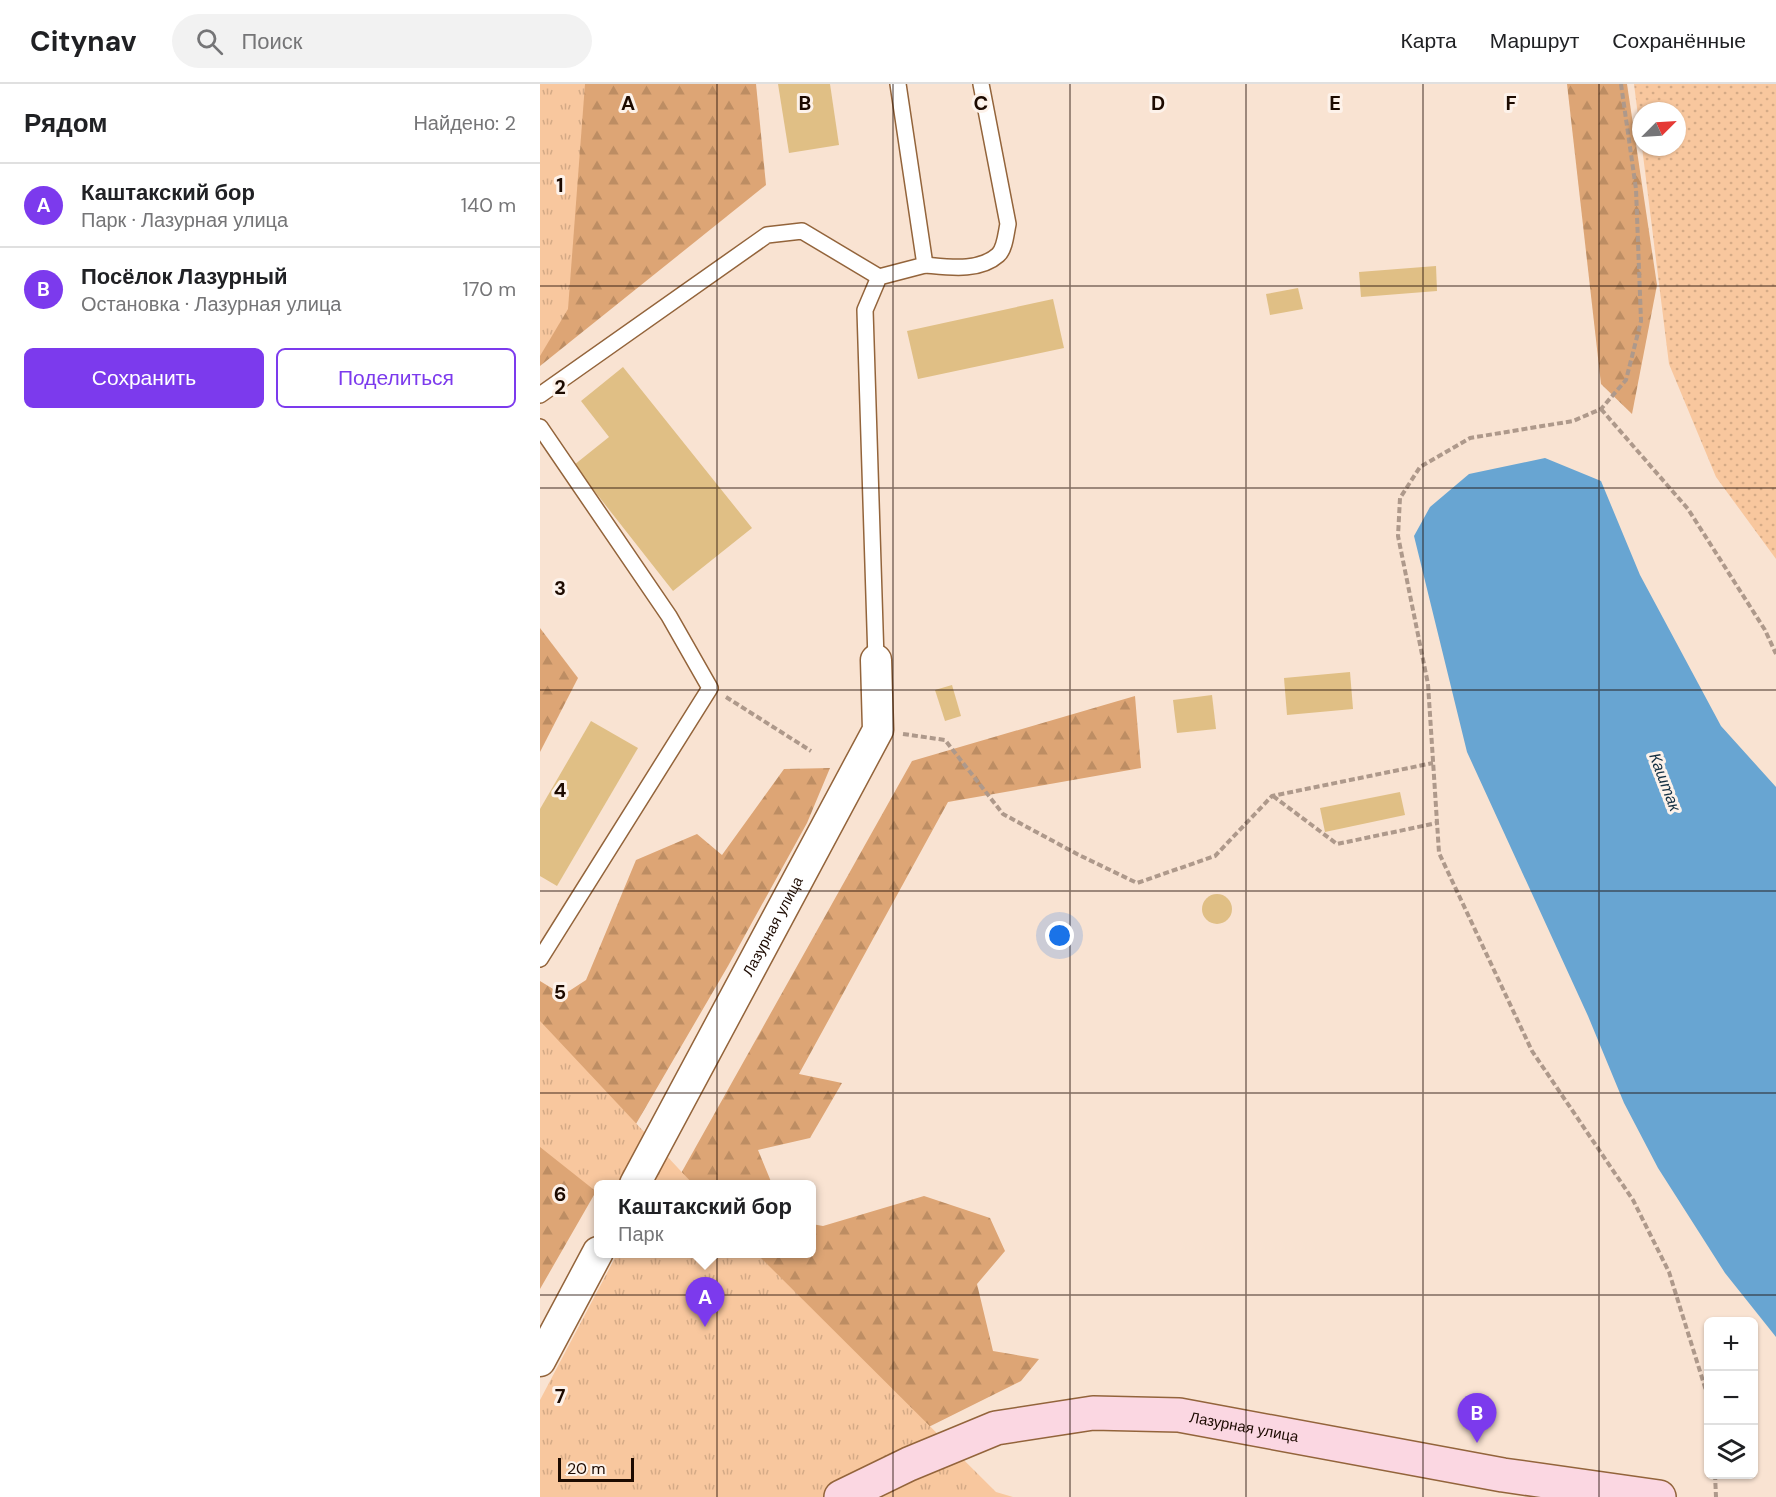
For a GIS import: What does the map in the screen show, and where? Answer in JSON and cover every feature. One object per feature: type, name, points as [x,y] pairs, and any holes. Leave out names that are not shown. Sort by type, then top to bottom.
[{"type":"main road","name":"Лазурная улица","points":[[842,1497],[909,1464],[996,1428],[1093,1413],[1179,1415],[1503,1475],[1659,1497]]},
{"type":"street","name":"Лазурная улица","points":[[638,1180],[878,730],[876,660]]},
{"type":"street","points":[[540,1361],[595,1258]]},
{"type":"lane","points":[[898,84],[925,265]]},
{"type":"lane","points":[[540,395],[766,235],[802,231],[879,277],[925,265],[975,266],[999,255],[1008,224],[981,84]]},
{"type":"lane","points":[[876,660],[865,310],[879,277]]},
{"type":"lane","points":[[540,428],[669,616],[710,688],[540,959]]},
{"type":"path","points":[[1621,84],[1636,189],[1641,321],[1626,380],[1601,409],[1573,421],[1470,438],[1420,467],[1400,498],[1398,536],[1428,684],[1439,853],[1532,1051],[1633,1200],[1669,1272],[1704,1384]]},
{"type":"path","points":[[1601,409],[1688,509],[1765,630],[1776,654]]},
{"type":"path","points":[[710,688],[811,751]]},
{"type":"path","points":[[878,730],[945,740],[1003,814],[1137,883],[1215,856],[1272,796],[1433,763]]},
{"type":"path","points":[[1272,796],[1337,844],[1437,823]]},
{"type":"path","points":[[1714,1479],[1716,1497]]},
{"type":"green space","points":[[540,84],[756,84],[766,185],[540,366]]},
{"type":"green space","points":[[540,84],[585,84],[568,309],[540,356]]},
{"type":"green space","points":[[1567,84],[1627,84],[1632,118],[1632,156],[1638,156],[1657,285],[1632,414],[1601,384]]},
{"type":"green space","points":[[1634,84],[1776,84],[1776,559],[1716,477],[1669,364],[1643,156],[1686,156],[1686,102],[1636,102]]},
{"type":"green space","points":[[540,628],[578,678],[540,752]]},
{"type":"green space","points":[[1135,696],[1141,768],[948,802],[799,1074],[842,1083],[810,1138],[758,1150],[770,1180],[677,1180],[912,761]]},
{"type":"green space","points":[[830,768],[807,823],[728,966],[603,1180],[594,1180],[594,1195],[540,1289],[540,981],[563,995],[586,980],[636,860],[697,834],[722,855],[784,769]]},
{"type":"green space","points":[[540,1021],[689,1180],[594,1180],[594,1190],[540,1147]]},
{"type":"green space","points":[[924,1196],[990,1218],[1005,1251],[977,1284],[993,1351],[1039,1359],[1021,1381],[788,1497],[639,1258],[816,1258],[816,1225],[823,1226]]},
{"type":"green space","points":[[615,1258],[761,1258],[996,1492],[1013,1497],[540,1497],[540,1400]]},
{"type":"water","name":"Каштак","points":[[1545,458],[1601,481],[1640,575],[1721,726],[1776,787],[1776,1337],[1725,1273],[1658,1168],[1624,1103],[1588,1016],[1467,752],[1414,536],[1430,507],[1469,474]]},
{"type":"building","points":[[778,84],[830,84],[839,145],[789,153]]},
{"type":"building","points":[[1436,266],[1437,291],[1361,297],[1359,272]]},
{"type":"building","points":[[1298,288],[1303,309],[1270,315],[1266,294]]},
{"type":"building","points":[[1053,299],[1064,348],[918,379],[907,331]]},
{"type":"building","points":[[623,367],[752,528],[673,591],[574,465],[609,437],[581,401]]},
{"type":"building","points":[[1350,672],[1353,709],[1287,715],[1284,678]]},
{"type":"building","points":[[952,685],[961,716],[945,721],[935,690]]},
{"type":"building","points":[[1212,695],[1216,729],[1177,733],[1173,700]]},
{"type":"building","points":[[591,721],[638,748],[557,886],[540,876],[540,809]]},
{"type":"building","points":[[1400,792],[1405,815],[1325,832],[1320,808]]},
{"type":"building","points":[[1217,894],[1227,899],[1232,909],[1227,919],[1217,924],[1207,919],[1202,909],[1207,899]]},
{"type":"place","name":"Каштакский бор","points":[[705,1327]]},
{"type":"place","name":"Посёлок Лазурный","points":[[1477,1443]]}]
